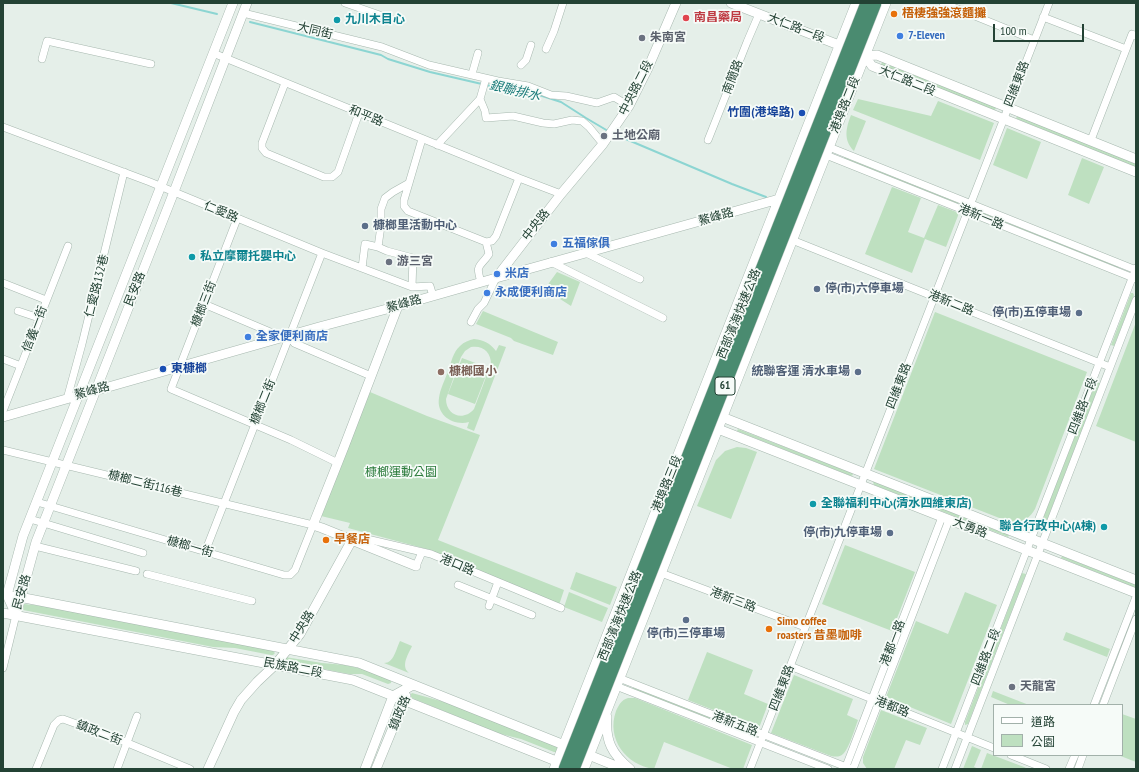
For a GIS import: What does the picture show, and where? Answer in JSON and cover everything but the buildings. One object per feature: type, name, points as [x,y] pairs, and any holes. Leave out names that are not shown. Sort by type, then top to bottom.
[{"type":"highway","name":"西部濱海快速公路","points":[[564,767],[866,3]]},
{"type":"highway","name":"西部濱海快速公路","points":[[564,767],[876,3]]},
{"type":"street","name":"民安路","points":[[16,615],[5,595],[23,536],[232,3]]},
{"type":"street","name":"民安路","points":[[16,615],[20,597],[43,523],[247,3]]},
{"type":"street","points":[[345,3],[394,20]]},
{"type":"street","points":[[546,49],[554,31],[563,3]]},
{"type":"street","name":"中央路二段","points":[[612,132],[629,106],[648,68],[676,3]]},
{"type":"street","name":"大仁路一段","points":[[731,3],[865,56]]},
{"type":"street","points":[[582,769],[589,756],[805,208],[779,199],[856,3]]},
{"type":"street","name":"港埠路二段","points":[[805,208],[886,3]]},
{"type":"street","points":[[943,3],[1034,40]]},
{"type":"street","name":"四維東路","points":[[750,769],[1049,3]]},
{"type":"street","name":"大同街","points":[[243,12],[387,49],[429,65],[486,78]]},
{"type":"street","name":"南簡路","points":[[708,140],[759,14]]},
{"type":"street","points":[[1043,17],[1126,49]]},
{"type":"street","points":[[1091,140],[1126,49],[1134,35]]},
{"type":"street","points":[[42,59],[47,41],[151,64]]},
{"type":"street","points":[[521,66],[526,60],[531,45]]},
{"type":"street","points":[[472,74],[478,53]]},
{"type":"street","name":"和平路","points":[[213,54],[561,194]]},
{"type":"street","name":"大仁路二段","points":[[865,56],[877,55],[1136,158]]},
{"type":"street","name":"大仁路二段","points":[[865,56],[872,66],[1136,172]]},
{"type":"street","points":[[603,144],[589,127],[582,122],[572,120],[554,124],[513,116],[486,118],[482,96],[486,78],[528,86],[551,95],[566,96],[597,103],[614,97],[629,106]]},
{"type":"street","points":[[285,83],[262,143],[262,148],[266,153],[324,177],[332,177],[338,172],[359,113]]},
{"type":"street","points":[[437,145],[482,96]]},
{"type":"street","name":"仁愛路","points":[[3,128],[161,186],[237,219],[412,287],[430,286],[433,296]]},
{"type":"street","name":"中央路","points":[[471,322],[478,309],[484,303],[496,278],[561,194],[612,132]]},
{"type":"street","points":[[422,139],[404,200],[404,206],[408,211],[486,242],[492,241],[496,236],[519,178]]},
{"type":"street","name":"港新一路","points":[[827,151],[970,204],[1136,269]]},
{"type":"street","name":"港新一路","points":[[827,151],[967,211],[1134,278]]},
{"type":"street","name":"仁愛路132巷","points":[[67,398],[82,344],[124,172]]},
{"type":"street","points":[[378,247],[381,226],[381,209],[385,198],[409,183]]},
{"type":"street","name":"港埠路三段","points":[[564,767],[564,744],[779,199]]},
{"type":"street","name":"鰲峰路","points":[[3,417],[179,366],[779,199]]},
{"type":"street","name":"槺榔三街","points":[[237,219],[171,389],[254,424]]},
{"type":"street","name":"港新二路","points":[[792,240],[1110,367]]},
{"type":"street","points":[[481,282],[478,268],[479,264],[485,260],[489,254],[486,242]]},
{"type":"street","points":[[362,268],[365,244],[413,258],[412,287]]},
{"type":"street","name":"信義一街","points":[[3,411],[68,246]]},
{"type":"street","name":"槺榔二街","points":[[205,552],[286,336],[322,253]]},
{"type":"street","points":[[586,253],[640,279]]},
{"type":"street","points":[[551,262],[663,318]]},
{"type":"street","name":"四維路一段","points":[[1029,544],[1134,278],[1136,269]]},
{"type":"street","points":[[3,283],[46,300]]},
{"type":"street","name":"四維路一段","points":[[1040,549],[1136,300]]},
{"type":"street","points":[[204,304],[286,336],[294,343],[371,376]]},
{"type":"street","name":"槺榔一街","points":[[37,502],[284,575],[290,575],[295,570],[398,306]]},
{"type":"street","points":[[18,311],[39,318]]},
{"type":"street","points":[[3,360],[21,366]]},
{"type":"street","name":"大勇路","points":[[697,407],[865,473],[1029,544],[1136,593]]},
{"type":"street","name":"大勇路","points":[[692,419],[946,518],[1029,544]]},
{"type":"street","points":[[254,424],[338,462]]},
{"type":"street","name":"槺榔二街116巷","points":[[3,450],[313,525]]},
{"type":"street","name":"港都一路","points":[[848,768],[872,699],[946,518]]},
{"type":"street","name":"港都一路","points":[[848,768],[879,702],[946,518]]},
{"type":"street","points":[[30,519],[143,554]]},
{"type":"street","points":[[313,525],[416,566],[422,552]]},
{"type":"street","name":"港口路","points":[[352,540],[354,536],[431,554],[561,608]]},
{"type":"street","name":"中央路","points":[[208,769],[241,700],[275,665],[300,634],[352,540]]},
{"type":"street","name":"四維路二段","points":[[942,769],[1029,544]]},
{"type":"street","points":[[35,546],[136,571]]},
{"type":"street","name":"大勇路","points":[[1040,549],[1136,580]]},
{"type":"street","name":"四維路二段","points":[[955,769],[1040,549]]},
{"type":"street","name":"港新三路","points":[[661,573],[805,627]]},
{"type":"street","points":[[147,574],[252,601]]},
{"type":"street","points":[[490,602],[498,582]]},
{"type":"street","points":[[458,585],[490,602],[532,615]]},
{"type":"street","name":"民族路二段","points":[[5,595],[359,663],[564,744],[589,756],[623,769]]},
{"type":"street","points":[[1094,704],[1136,597]]},
{"type":"street","name":"民族路二段","points":[[3,613],[353,680],[564,767],[582,769]]},
{"type":"street","points":[[3,668],[16,615]]},
{"type":"street","points":[[1103,704],[1136,619]]},
{"type":"street","name":"港都路","points":[[790,666],[993,748]]},
{"type":"street","name":"港新五路","points":[[618,682],[848,768]]},
{"type":"street","name":"港新五路","points":[[618,682],[828,769]]},
{"type":"street","name":"鎮政路","points":[[365,769],[394,696],[413,684]]},
{"type":"street","name":"鎮政路","points":[[376,769],[404,700],[413,684]]},
{"type":"street","points":[[607,709],[606,728],[609,743],[616,755],[630,769]]},
{"type":"street","points":[[117,769],[137,716]]},
{"type":"street","name":"鎮政二街","points":[[36,769],[54,725],[59,720],[63,719],[190,769]]},
{"type":"street","points":[[1014,756],[1046,769]]},
{"type":"street","points":[[1069,769],[1074,756]]},
{"type":"street","points":[[1078,769],[1083,756]]},
{"type":"green space","points":[[882,62],[995,107],[996,109],[994,110],[881,65]]},
{"type":"green space","points":[[858,99],[931,116],[938,101],[994,123],[980,160],[853,110]]},
{"type":"green space","points":[[851,115],[866,121],[854,151],[848,143],[846,134]]},
{"type":"green space","points":[[1018,116],[1136,164],[1136,167],[1017,119],[1016,118]]},
{"type":"green space","points":[[1007,128],[1041,142],[1027,179],[993,165]]},
{"type":"green space","points":[[844,157],[958,202],[958,204],[844,159]]},
{"type":"green space","points":[[1082,158],[1104,167],[1089,204],[1068,195]]},
{"type":"green space","points":[[892,187],[921,198],[908,232],[924,238],[938,205],[959,213],[946,247],[925,239],[912,273],[865,254]]},
{"type":"green space","points":[[980,211],[1119,267],[1118,268],[980,213]]},
{"type":"green space","points":[[557,272],[580,282],[571,306],[546,290]]},
{"type":"green space","points":[[1131,293],[1134,295],[1114,346],[1111,345]]},
{"type":"green space","points":[[483,311],[558,342],[553,355],[514,341],[511,338],[476,324]]},
{"type":"green space","points":[[935,312],[1087,372],[1035,509],[1030,516],[1023,520],[1016,522],[1007,521],[874,469]]},
{"type":"green space","points":[[1136,322],[1136,442],[1096,426]]},
{"type":"green space","points":[[474,339],[486,342],[496,351],[499,345],[506,347],[474,431],[467,428],[469,422],[463,423],[452,421],[443,415],[440,410],[439,398],[440,391],[454,354],[458,348],[467,341]],"holes":[[[471,347],[486,350],[490,356],[491,364],[474,409],[470,413],[460,416],[452,413],[447,405],[446,399],[461,357],[465,351]]]},
{"type":"green space","points":[[462,358],[489,368],[475,404],[448,394]]},
{"type":"green space","points":[[1096,382],[1100,383],[1047,520],[1043,518]]},
{"type":"green space","name":"槺榔運動公園","points":[[370,392],[427,416],[480,435],[438,540],[564,590],[559,605],[433,553],[434,551],[348,528],[350,523],[321,516]]},
{"type":"green space","points":[[738,429],[852,473],[853,475],[851,476],[737,431]]},
{"type":"green space","points":[[737,447],[746,448],[757,452],[731,519],[697,506],[716,460],[725,451]]},
{"type":"green space","points":[[873,482],[1009,535],[1008,537],[874,485]]},
{"type":"green space","points":[[845,545],[915,572],[892,631],[822,604]]},
{"type":"green space","points":[[1062,556],[1136,585],[1136,588],[1061,558]]},
{"type":"green space","points":[[576,572],[617,587],[610,605],[570,589]]},
{"type":"green space","points":[[1022,573],[1026,574],[968,724],[965,725],[965,722]]},
{"type":"green space","points":[[569,592],[608,608],[602,622],[564,607]]},
{"type":"green space","points":[[965,592],[997,605],[951,724],[886,697],[916,621],[948,634]]},
{"type":"green space","points":[[22,605],[43,606],[272,650],[275,653],[271,655],[235,648],[213,647],[23,610],[21,609]]},
{"type":"green space","points":[[1066,632],[1110,649],[1107,657],[1063,640]]},
{"type":"green space","points":[[400,641],[412,646],[405,663],[406,670],[409,673],[384,663],[390,661]]},
{"type":"green space","points":[[707,652],[753,670],[744,694],[768,704],[759,728],[688,700]]},
{"type":"green space","points":[[285,657],[345,665],[362,669],[391,680],[391,683],[388,684],[362,674],[349,674],[287,662],[284,659]]},
{"type":"green space","points":[[794,675],[853,699],[847,715],[858,720],[850,743],[842,755],[831,756],[771,733]]},
{"type":"green space","points":[[633,687],[754,734],[754,736],[633,689]]},
{"type":"green space","points":[[993,691],[1026,704],[1008,704],[991,697]]},
{"type":"green space","points":[[412,693],[448,703],[558,748],[556,752],[554,752],[521,739],[497,733],[412,698]]},
{"type":"green space","points":[[628,698],[635,698],[752,745],[743,769],[733,769],[664,742],[654,769],[644,767],[635,762],[621,749],[616,741],[614,731],[616,711],[622,701]]},
{"type":"green space","points":[[881,710],[927,728],[920,745],[906,740],[894,769],[867,769],[863,763],[863,757]]},
{"type":"green space","points":[[1123,714],[1136,719],[1136,762],[1121,756],[1123,756]]},
{"type":"green space","points":[[972,746],[981,750],[974,767],[979,769],[963,769]]},
{"type":"green space","points":[[987,753],[1028,769],[981,769]]},
{"type":"waterway","name":"銀聯排水","points":[[171,3],[217,14]]},
{"type":"waterway","name":"銀聯排水","points":[[250,22],[381,55],[388,59],[430,72],[512,91],[533,93],[561,102],[608,131]]},
{"type":"waterway","name":"銀聯排水","points":[[614,134],[766,197]]},
{"type":"place","name":"梧棲強強滾麵攤","points":[[894,14]]},
{"type":"place","name":"南昌藥局","points":[[686,18]]},
{"type":"place","name":"九川木目心","points":[[337,20]]},
{"type":"place","name":"7-Eleven","points":[[900,36]]},
{"type":"place","name":"朱南宮","points":[[642,38]]},
{"type":"place","name":"竹圍(港埠路)","points":[[802,113]]},
{"type":"place","name":"土地公廟","points":[[604,136]]},
{"type":"place","name":"槺榔里活動中心","points":[[365,226]]},
{"type":"place","name":"五福傢俱","points":[[554,244]]},
{"type":"place","name":"私立摩爾托嬰中心","points":[[192,257]]},
{"type":"place","name":"游三宮","points":[[389,262]]},
{"type":"place","name":"米店","points":[[497,274]]},
{"type":"place","name":"停(市)六停車場","points":[[817,289]]},
{"type":"place","name":"永成便利商店","points":[[487,293]]},
{"type":"place","name":"停(市)五停車場","points":[[1079,313]]},
{"type":"place","name":"全家便利商店","points":[[248,337]]},
{"type":"place","name":"東槺榔","points":[[163,369]]},
{"type":"place","name":"槺榔國小","points":[[441,372]]},
{"type":"place","name":"統聯客運 清水車場","points":[[858,372]]},
{"type":"place","name":"全聯福利中心(清水四維東店)","points":[[813,504]]},
{"type":"place","name":"聯合行政中心(A棟)","points":[[1104,527]]},
{"type":"place","name":"停(市)九停車場","points":[[890,533]]},
{"type":"place","name":"早餐店","points":[[326,540]]},
{"type":"place","name":"停(市)三停車場","points":[[686,620]]},
{"type":"place","name":"Simo coffee roasters 昔墨咖啡","points":[[769,629]]},
{"type":"place","name":"天龍宮","points":[[1012,687]]}]
